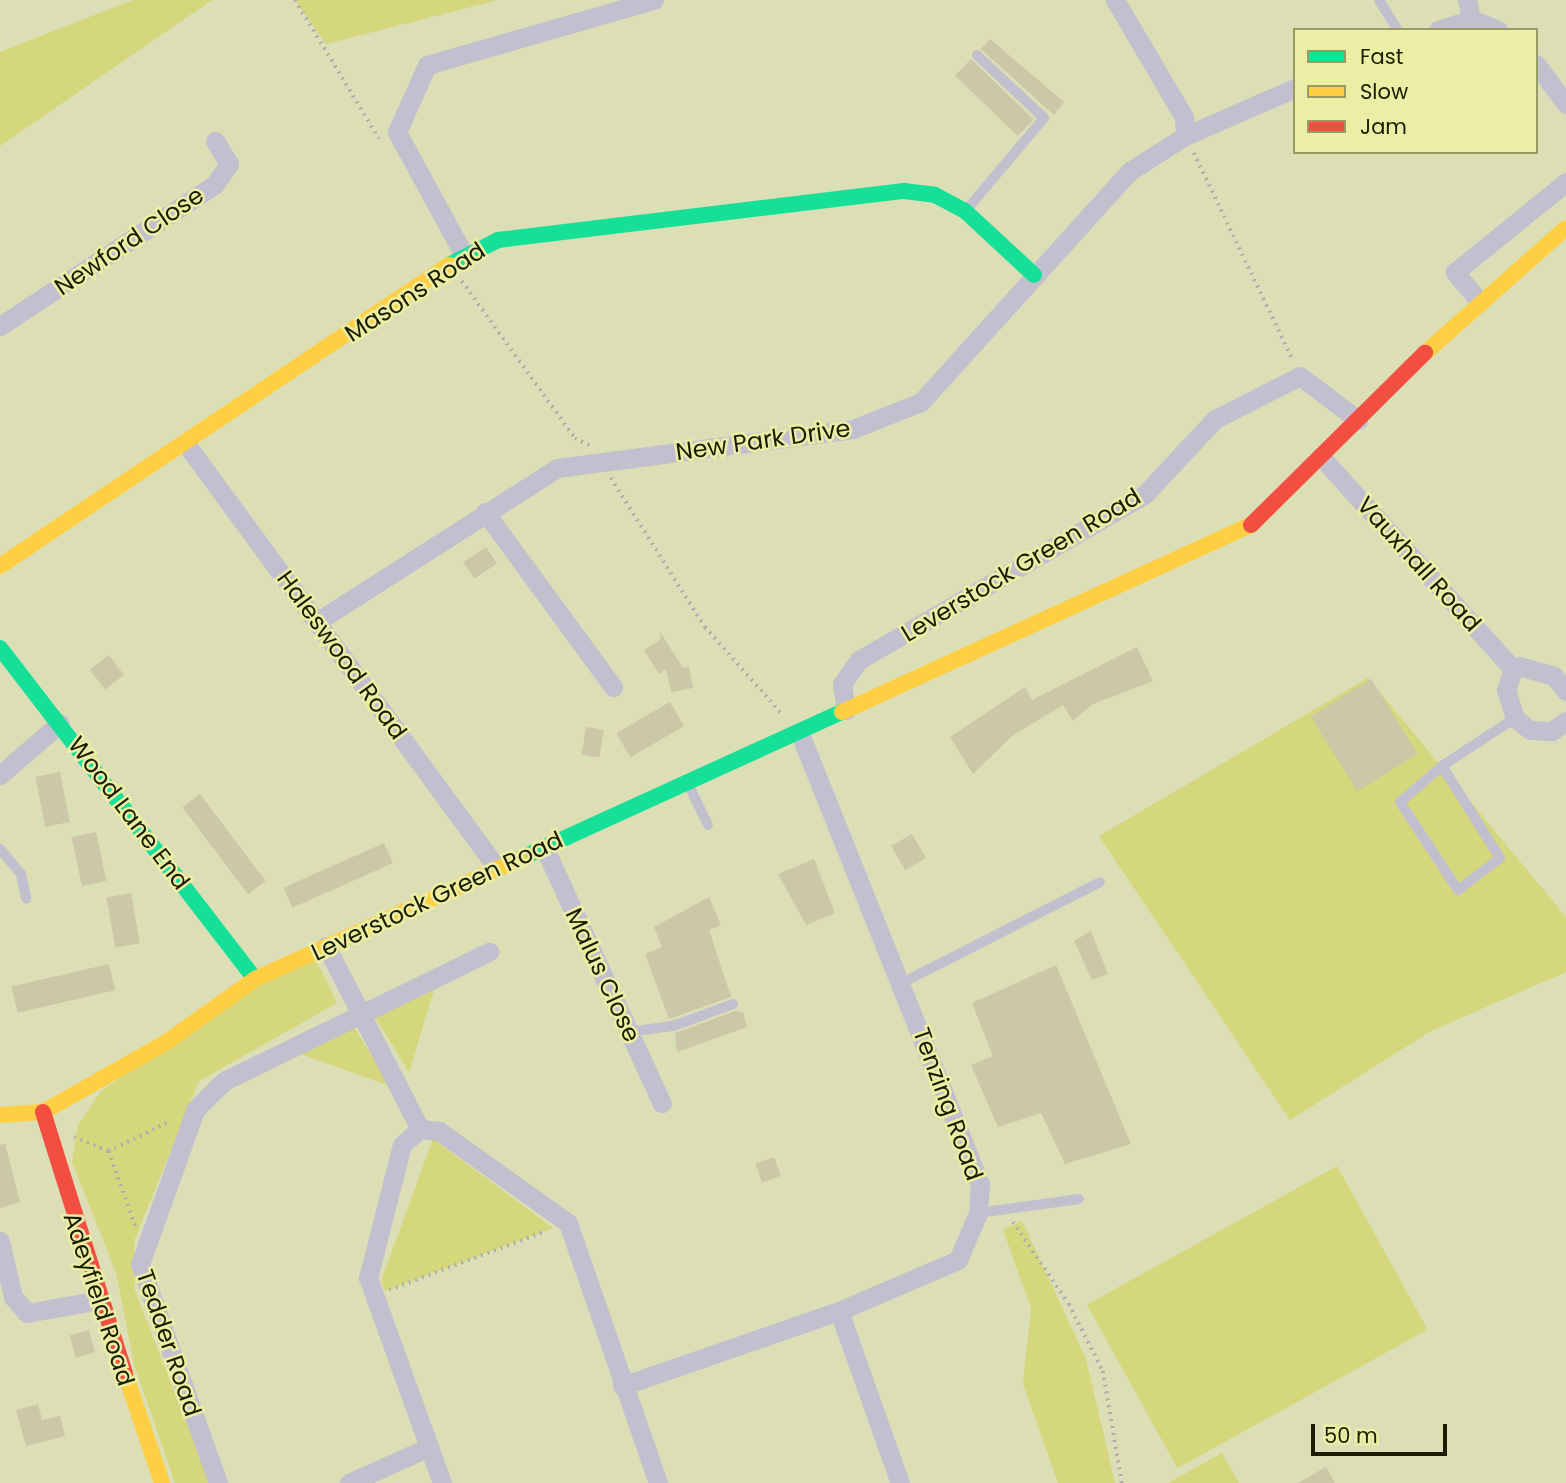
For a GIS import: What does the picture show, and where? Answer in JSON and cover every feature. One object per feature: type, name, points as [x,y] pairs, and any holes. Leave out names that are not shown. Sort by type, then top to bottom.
[{"type":"street","points":[[457,260],[397,132],[427,65],[654,0]]},
{"type":"street","points":[[1115,0],[1184,117],[1185,136]]},
{"type":"street","points":[[1441,28],[1469,9],[1495,28]]},
{"type":"street","points":[[1538,67],[1566,104]]},
{"type":"street","name":"New Park Drive","points":[[318,621],[557,468],[853,429],[921,402],[1130,171],[1185,136],[1293,89]]},
{"type":"street","name":"Newford Close","points":[[0,326],[215,184],[229,164],[215,141]]},
{"type":"street","points":[[1479,301],[1455,272],[1566,182]]},
{"type":"street","name":"Masons Road","points":[[0,566],[186,444],[457,260],[498,240],[904,191],[935,195],[965,211],[1034,275]]},
{"type":"street","name":"Leverstock Green Road","points":[[43,1112],[165,1042],[255,979],[688,782],[800,734],[846,710],[1241,531],[1269,514],[1324,460],[1358,420],[1479,301],[1566,228]]},
{"type":"street","points":[[1300,376],[1358,420]]},
{"type":"street","name":"Leverstock Green Road","points":[[846,710],[842,684],[859,660],[1145,494],[1215,419],[1300,376]]},
{"type":"street","name":"Haleswood Road","points":[[186,444],[497,868]]},
{"type":"street","name":"Vauxhall Road","points":[[1324,460],[1513,669]]},
{"type":"street","points":[[485,512],[613,687]]},
{"type":"street","name":"Wood Lane End","points":[[0,648],[255,979]]},
{"type":"street","points":[[1565,686],[1531,667],[1513,669],[1506,690],[1515,718],[1530,730],[1565,727]]},
{"type":"street","points":[[0,775],[60,723]]},
{"type":"street","name":"Tenzing Road","points":[[622,1386],[839,1311],[958,1260],[978,1213],[980,1184],[800,734]]},
{"type":"street","name":"Malus Close","points":[[544,847],[662,1103]]},
{"type":"street","points":[[326,946],[420,1129]]},
{"type":"street","name":"Tedder Road","points":[[218,1483],[140,1264],[142,1247],[195,1110],[223,1081],[362,1017],[489,952]]},
{"type":"street","points":[[0,1115],[43,1112]]},
{"type":"street","name":"Adeyfield Road","points":[[43,1112],[99,1300],[162,1483]]},
{"type":"street","points":[[442,1483],[370,1297],[368,1278],[402,1145],[420,1129],[439,1131],[568,1223],[622,1386],[658,1483]]},
{"type":"street","points":[[0,1241],[13,1297],[26,1313],[99,1300]]},
{"type":"street","points":[[839,1311],[901,1483]]},
{"type":"street","points":[[349,1483],[429,1447]]},
{"type":"lane","points":[[1379,0],[1397,28]]},
{"type":"lane","points":[[965,211],[1044,118],[977,55]]},
{"type":"lane","points":[[1442,766],[1500,858],[1458,890],[1400,802],[1442,766],[1515,718]]},
{"type":"lane","points":[[688,782],[708,825]]},
{"type":"lane","points":[[0,849],[20,874],[26,898]]},
{"type":"lane","points":[[902,984],[1100,882]]},
{"type":"lane","points":[[629,1032],[673,1026],[733,1004]]},
{"type":"lane","points":[[978,1213],[1079,1199]]},
{"type":"path","points":[[295,0],[384,146]]},
{"type":"path","points":[[1185,136],[1300,376]]},
{"type":"path","points":[[457,260],[575,438],[608,461],[612,484],[705,627],[800,734]]},
{"type":"path","points":[[142,1247],[108,1151],[195,1110]]},
{"type":"path","points":[[1005,1211],[1069,1304],[1103,1371],[1122,1483]]},
{"type":"path","points":[[370,1297],[568,1223]]},
{"type":"green space","points":[[133,0],[212,0],[0,146],[0,52]]},
{"type":"green space","points":[[295,0],[498,0],[326,44]]},
{"type":"green space","points":[[1368,678],[1566,917],[1566,972],[1431,1031],[1290,1120],[1099,836]]},
{"type":"green space","points":[[316,960],[337,1003],[199,1081],[134,1241],[135,1291],[210,1483],[175,1483],[134,1364],[116,1273],[72,1162],[78,1125],[101,1091],[263,982]]},
{"type":"green space","points":[[434,990],[409,1072],[375,1017]]},
{"type":"green space","points":[[354,1027],[390,1086],[298,1053]]},
{"type":"green space","points":[[433,1139],[553,1228],[385,1291],[381,1281]]},
{"type":"green space","points":[[1337,1166],[1428,1330],[1178,1468],[1087,1305]]},
{"type":"green space","points":[[1022,1221],[1086,1359],[1115,1483],[1058,1483],[1023,1384],[1031,1308],[1003,1230]]},
{"type":"green space","points":[[1222,1453],[1239,1483],[1168,1483]]},
{"type":"building","points":[[990,39],[1064,102],[1054,115],[981,49]]},
{"type":"building","points":[[971,59],[1034,119],[1018,136],[955,76]]},
{"type":"building","points":[[486,547],[497,564],[474,578],[463,562]]},
{"type":"building","points":[[660,632],[683,668],[689,667],[693,688],[671,692],[666,669],[659,674],[644,650],[661,639]]},
{"type":"building","points":[[1137,647],[1153,681],[1091,705],[1073,721],[1063,705],[1012,736],[973,774],[950,737],[1025,687],[1032,700]]},
{"type":"building","points":[[109,655],[124,675],[105,689],[90,669]]},
{"type":"building","points":[[1371,679],[1418,754],[1357,791],[1311,717]]},
{"type":"building","points":[[670,702],[684,726],[630,757],[616,733]]},
{"type":"building","points":[[586,727],[604,730],[599,757],[582,755]]},
{"type":"building","points":[[60,772],[70,822],[45,827],[35,777]]},
{"type":"building","points":[[200,794],[266,881],[248,894],[182,807]]},
{"type":"building","points":[[96,832],[106,881],[82,886],[72,837]]},
{"type":"building","points":[[912,834],[926,858],[905,870],[891,846]]},
{"type":"building","points":[[384,843],[393,863],[292,908],[284,888]]},
{"type":"building","points":[[814,859],[835,913],[806,925],[778,874]]},
{"type":"building","points":[[131,893],[140,943],[115,948],[106,897]]},
{"type":"building","points":[[709,897],[721,925],[709,930],[731,997],[669,1019],[645,954],[662,947],[654,927]]},
{"type":"building","points":[[1091,931],[1108,974],[1092,980],[1074,941]]},
{"type":"building","points":[[109,964],[115,990],[18,1013],[12,986]]},
{"type":"building","points":[[1056,965],[1131,1144],[1065,1164],[1041,1113],[998,1127],[971,1065],[993,1056],[972,1003]]},
{"type":"building","points":[[735,1011],[743,1012],[747,1027],[677,1052],[675,1033]]},
{"type":"building","points":[[5,1144],[20,1202],[0,1208],[0,1145]]},
{"type":"building","points":[[774,1157],[781,1176],[762,1183],[755,1164]]},
{"type":"building","points":[[89,1330],[95,1352],[76,1357],[70,1335]]},
{"type":"building","points":[[38,1404],[42,1420],[60,1416],[65,1436],[26,1446],[16,1410]]},
{"type":"building","points":[[1326,1467],[1335,1483],[1298,1483]]},
{"type":"traffic: fast","points":[[449,265],[498,240],[904,191],[935,195],[965,211],[1034,275]]},
{"type":"traffic: fast","points":[[0,648],[255,979]]},
{"type":"traffic: fast","points":[[519,859],[842,712]]},
{"type":"traffic: slow","points":[[1425,353],[1566,228]]},
{"type":"traffic: slow","points":[[0,566],[449,265]]},
{"type":"traffic: slow","points":[[842,712],[1251,525]]},
{"type":"traffic: slow","points":[[0,1115],[43,1112],[165,1043],[255,979],[519,859]]},
{"type":"traffic: slow","points":[[125,1373],[162,1483]]},
{"type":"traffic: jam","points":[[1251,525],[1425,353]]},
{"type":"traffic: jam","points":[[43,1112],[125,1373]]}]
